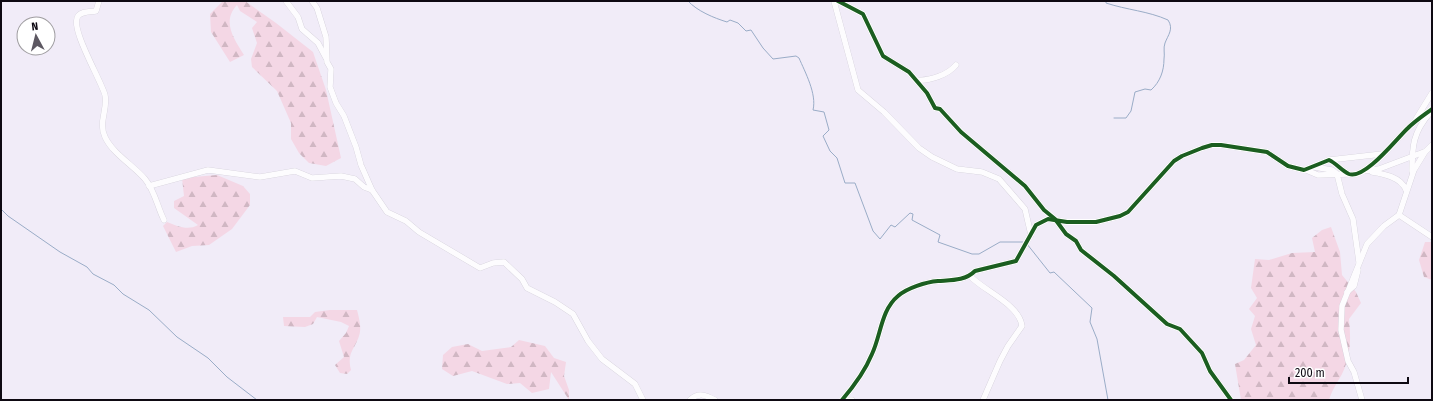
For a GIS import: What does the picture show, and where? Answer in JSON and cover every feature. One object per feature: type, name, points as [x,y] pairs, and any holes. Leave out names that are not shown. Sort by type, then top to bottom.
[{"type":"street","points":[[99,1],[96,11],[82,13],[78,16],[76,23],[82,42],[105,95],[102,129],[110,145],[135,168],[154,192],[164,220]]},
{"type":"street","points":[[286,1],[298,17],[302,29],[318,42],[330,69],[330,87],[336,103],[344,116],[361,165],[372,190],[387,212],[406,221],[419,232],[480,268],[493,263],[504,262],[522,279],[527,288],[555,302],[573,314],[588,341],[602,360],[635,384],[643,400]]},
{"type":"street","points":[[312,1],[317,8],[326,36],[327,62]]},
{"type":"street","points":[[834,1],[858,90],[884,112],[919,148],[932,157],[957,169],[982,172],[999,179],[1025,208],[1031,235]]},
{"type":"street","points":[[838,1],[863,14],[883,56],[905,69],[917,80],[927,93],[935,108],[940,109],[961,132],[1025,186],[1044,210],[1056,219],[1066,234],[1076,241],[1081,250],[1143,301],[1167,324],[1180,329],[1202,354],[1210,371],[1231,400]]},
{"type":"street","points":[[917,80],[938,76],[950,71],[956,65]]},
{"type":"street","points":[[1412,125],[1432,93]]},
{"type":"street","points":[[1366,171],[1412,125],[1432,109]]},
{"type":"street","points":[[1412,174],[1412,158],[1415,136],[1420,124],[1432,109]]},
{"type":"street","points":[[842,400],[854,386],[869,361],[887,309],[899,295],[928,283],[955,280],[970,276],[975,272],[1016,261],[1036,225],[1048,219],[1056,219],[1067,222],[1096,222],[1120,216],[1132,207],[1174,161],[1182,156],[1212,145],[1267,152],[1288,166],[1309,169],[1318,175],[1349,174],[1366,171],[1412,158],[1425,152]]},
{"type":"street","points":[[1362,400],[1354,372],[1348,361],[1340,330],[1340,316],[1347,292],[1367,244],[1384,226],[1398,215],[1412,174],[1425,152],[1432,145]]},
{"type":"street","points":[[1309,169],[1337,158],[1373,156],[1385,153]]},
{"type":"street","points":[[1329,160],[1349,174]]},
{"type":"street","points":[[149,186],[208,170],[260,177],[295,171],[312,178],[341,176],[355,179],[364,187],[372,190]]},
{"type":"street","points":[[1366,171],[1384,174],[1398,180],[1403,183],[1406,190]]},
{"type":"street","points":[[1337,174],[1342,194],[1353,219],[1359,263]]},
{"type":"street","points":[[1398,215],[1432,237]]},
{"type":"street","points":[[970,276],[1007,304],[1022,320],[1022,326],[1000,361],[983,400]]},
{"type":"street","points":[[690,400],[698,395],[706,396],[715,400]]},
{"type":"green space","points":[[223,1],[245,1],[313,52],[326,90],[341,158],[326,166],[309,163],[299,153],[291,139],[291,123],[277,91],[252,67],[251,59],[257,43],[252,28],[257,22],[240,11],[237,5],[230,17],[230,23],[233,36],[244,55],[230,62],[211,32],[210,14]]},
{"type":"green space","points":[[217,175],[243,186],[250,194],[250,205],[232,229],[209,245],[192,246],[176,252],[163,226],[167,222],[186,228],[198,225],[174,208],[174,201],[184,196],[182,178]]},
{"type":"green space","points":[[1331,227],[1340,252],[1342,275],[1356,292],[1361,303],[1349,319],[1349,354],[1342,374],[1329,400],[1241,400],[1235,364],[1244,360],[1256,345],[1251,329],[1255,316],[1249,309],[1257,298],[1251,288],[1255,259],[1269,260],[1292,253],[1315,252],[1312,238],[1322,230]]},
{"type":"green space","points":[[1425,242],[1432,242],[1432,280],[1424,277],[1419,260]]},
{"type":"green space","points":[[330,310],[357,310],[360,323],[360,333],[350,355],[351,370],[347,374],[340,373],[335,365],[344,357],[339,341],[346,333],[349,326],[341,322],[317,317],[313,324],[305,327],[284,326],[283,317],[310,317],[315,312]]},
{"type":"green space","points":[[519,340],[545,346],[554,358],[566,362],[564,376],[569,390],[569,400],[551,372],[549,389],[532,393],[520,383],[507,384],[472,371],[453,376],[442,369],[443,355],[452,347],[468,344],[482,351],[511,347]]},
{"type":"waterway","points":[[688,1],[696,8],[711,16],[727,22],[730,20],[738,23],[746,31],[751,30],[763,48],[773,59],[796,56],[799,58],[812,90],[814,104],[813,110],[824,112],[829,130],[823,136],[830,151],[837,158],[845,183],[855,183],[873,231],[880,239],[891,225],[895,227],[910,213],[913,214],[912,220],[940,235],[938,242],[972,254],[979,254],[1000,242],[1024,242]]},
{"type":"waterway","points":[[1106,1],[1106,3],[1160,17],[1168,20],[1170,23],[1170,32],[1164,45],[1163,68],[1159,80],[1151,90],[1145,89],[1135,92],[1131,111],[1126,118],[1114,118]]},
{"type":"waterway","points":[[1,209],[8,216],[60,252],[87,267],[93,274],[114,285],[123,294],[149,310],[177,337],[208,358],[227,377],[257,400]]},
{"type":"waterway","points":[[1027,244],[1050,273],[1054,272],[1092,308],[1090,322],[1097,339],[1108,400]]},
{"type":"cycle path","points":[[838,1],[863,14],[883,56],[909,72],[927,93],[935,108],[940,109],[961,132],[1025,186],[1044,210],[1055,219],[1066,234],[1076,241],[1081,250],[1114,276],[1167,324],[1180,329],[1202,353],[1210,371],[1231,400]]},
{"type":"cycle path","points":[[842,400],[855,384],[866,366],[875,347],[888,308],[898,296],[906,290],[922,284],[967,277],[975,271],[1016,261],[1036,225],[1048,219],[1067,222],[1096,222],[1120,216],[1128,212],[1174,161],[1182,156],[1212,145],[1267,152],[1288,166],[1304,170],[1329,160],[1346,173],[1356,174],[1372,165],[1411,125],[1432,109]]}]
